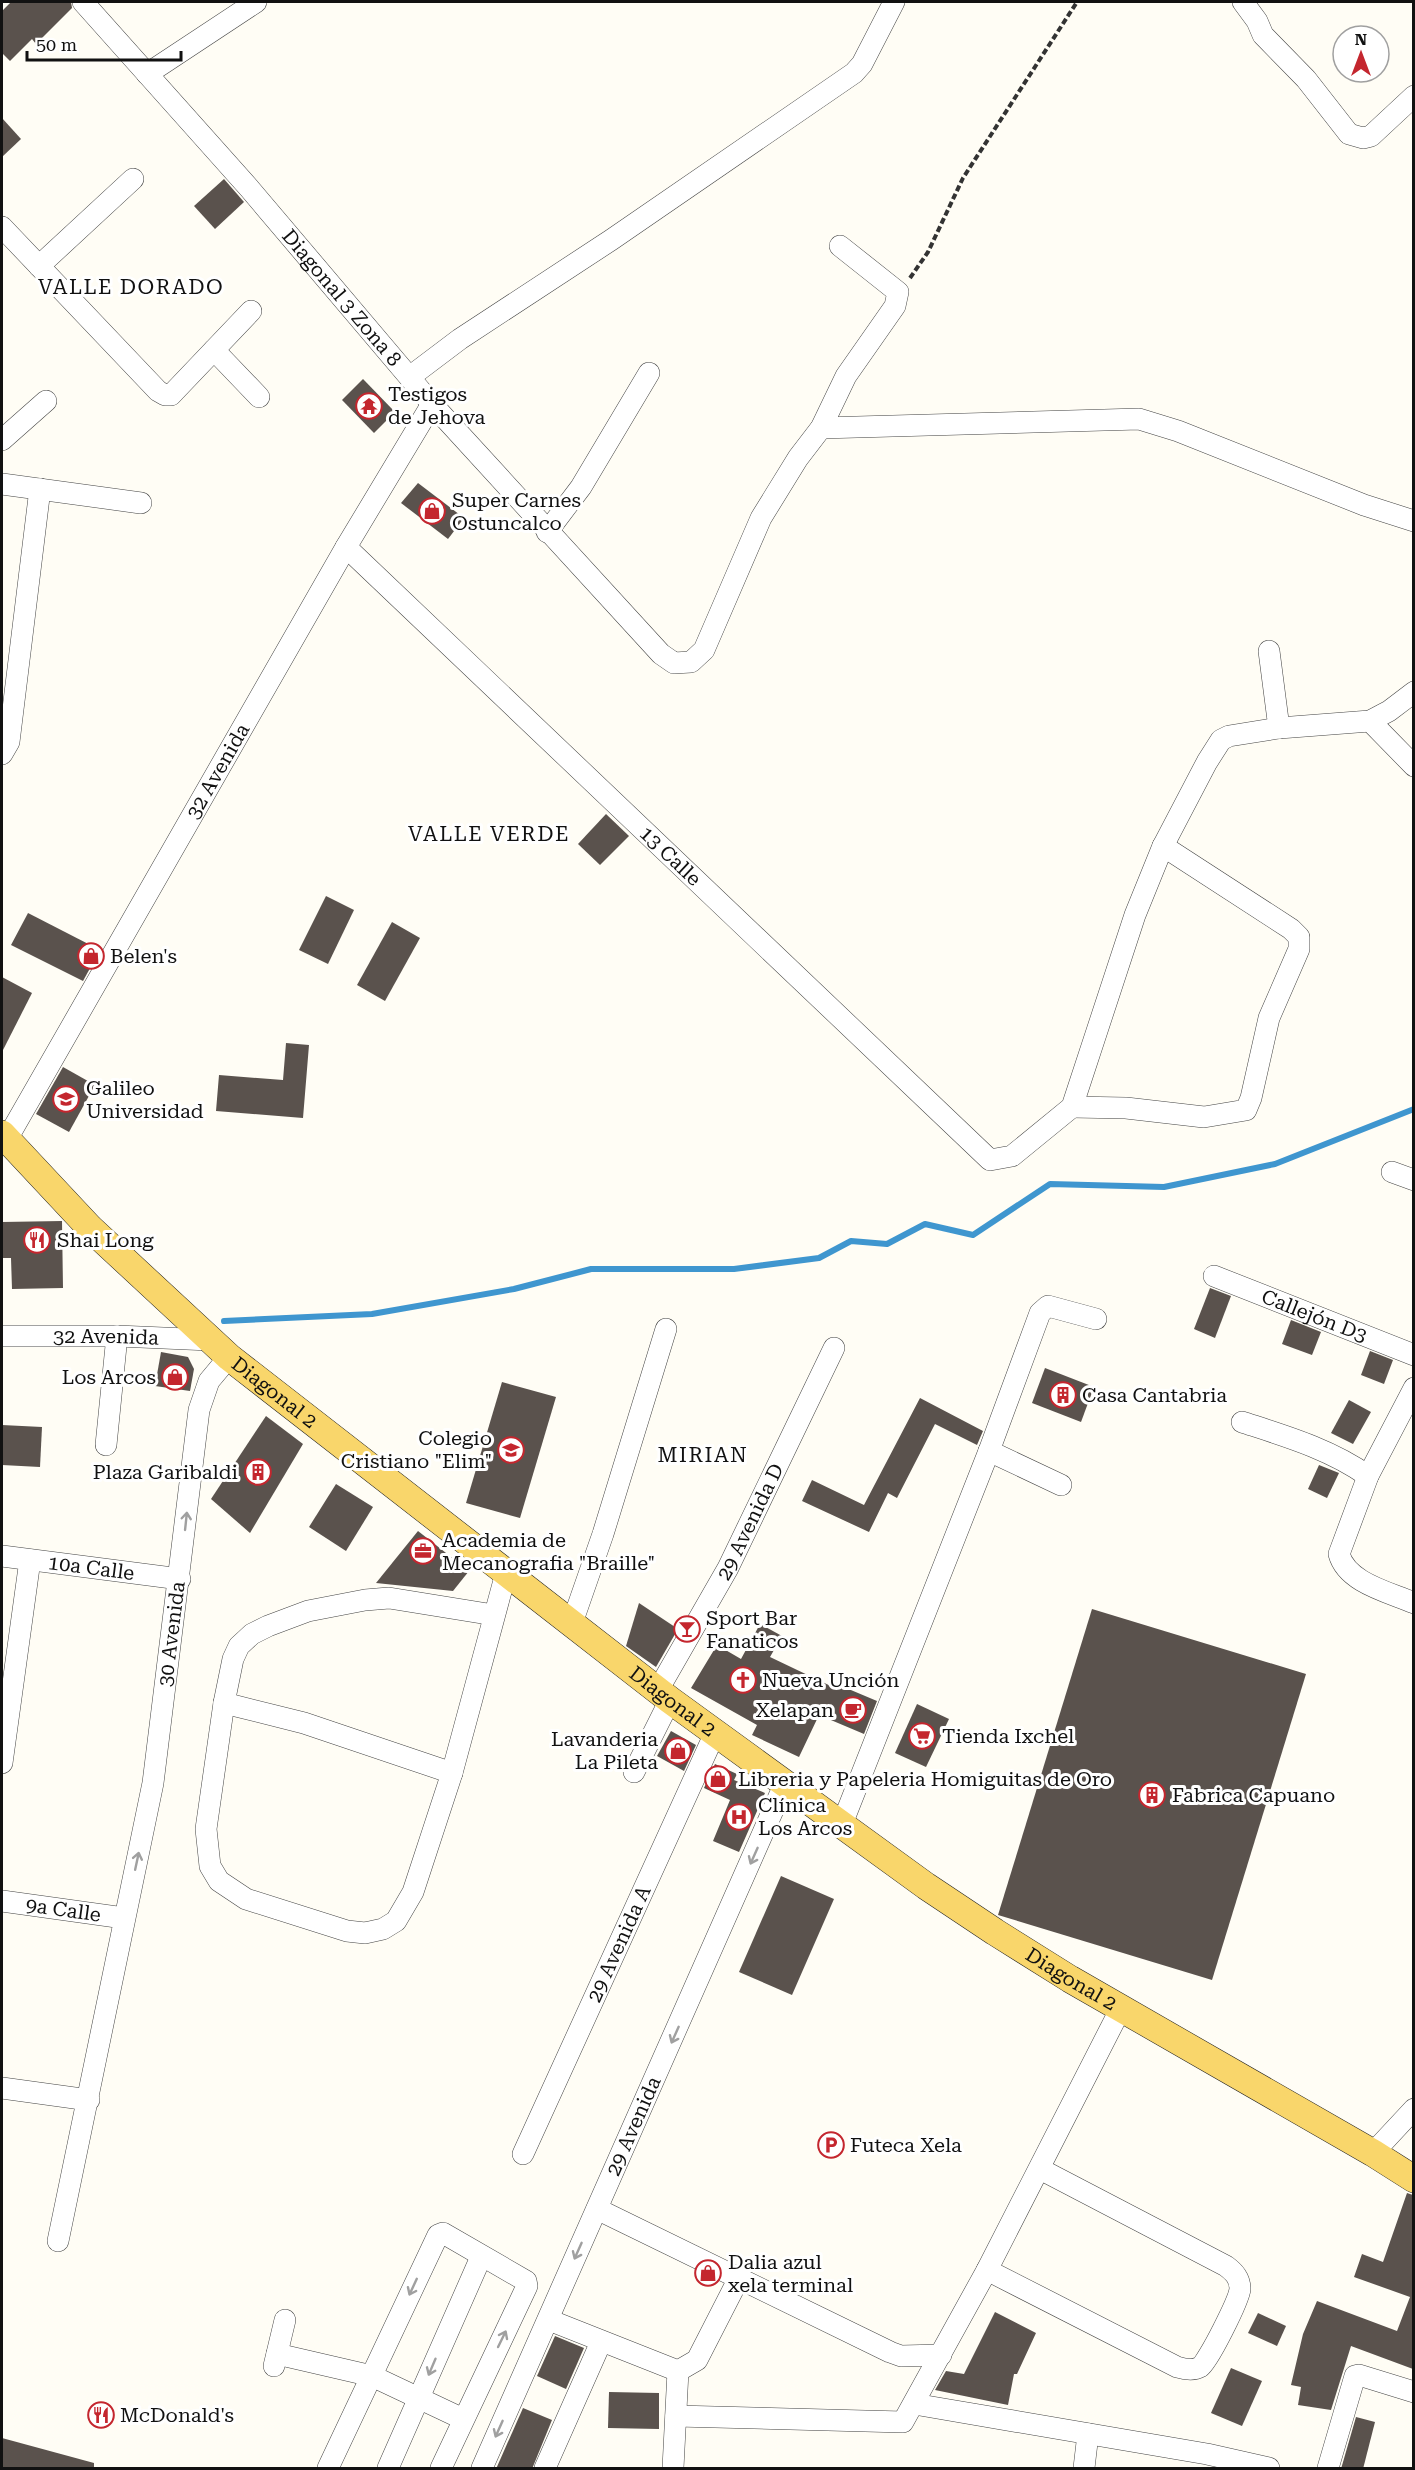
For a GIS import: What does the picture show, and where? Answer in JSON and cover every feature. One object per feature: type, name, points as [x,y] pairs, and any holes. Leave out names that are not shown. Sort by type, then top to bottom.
[{"type":"main road","name":"Diagonal 2","points":[[4,1136],[90,1228],[219,1348],[715,1733],[995,1932],[1121,2008],[1373,2152],[1413,2179]]},
{"type":"street","name":"Diagonal 3 Zona 8","points":[[83,2],[411,376],[432,404],[661,654],[680,664],[695,660],[704,650],[761,518],[798,458],[821,428]]},
{"type":"street","points":[[147,74],[256,2]]},
{"type":"street","points":[[411,376],[460,339],[611,240],[854,73],[862,64],[894,2]]},
{"type":"street","points":[[1243,2],[1257,21],[1263,35],[1306,80],[1349,134],[1363,138],[1371,136],[1413,96]]},
{"type":"street","points":[[39,266],[133,179]]},
{"type":"street","points":[[2,227],[158,391],[165,395],[171,395],[251,311]]},
{"type":"street","points":[[840,246],[898,292],[891,314],[846,376],[821,428],[1139,419],[1178,431],[1364,505],[1413,521]]},
{"type":"street","points":[[214,350],[259,397]]},
{"type":"street","points":[[547,532],[575,497],[649,373]]},
{"type":"street","points":[[2,440],[46,401]]},
{"type":"street","name":"32 Avenida","points":[[4,1136],[346,547],[432,404]]},
{"type":"street","points":[[2,484],[141,503]]},
{"type":"street","points":[[2,754],[9,742],[40,489]]},
{"type":"street","name":"13 Calle","points":[[346,547],[984,1156],[998,1160],[1012,1156],[1072,1107]]},
{"type":"street","points":[[1269,651],[1279,728]]},
{"type":"street","points":[[1163,846],[1291,929],[1299,937],[1299,949],[1269,1018],[1251,1098],[1246,1110],[1204,1117],[1126,1108],[1072,1107],[1135,915],[1163,846],[1221,740],[1229,736],[1279,728],[1370,721],[1389,711],[1413,692]]},
{"type":"street","points":[[1370,721],[1413,766]]},
{"type":"street","points":[[1392,1172],[1413,1180]]},
{"type":"street","name":"Callejón D3","points":[[1214,1276],[1413,1355]]},
{"type":"street","points":[[842,1824],[989,1451],[1040,1313],[1045,1307],[1096,1319]]},
{"type":"street","points":[[572,1623],[603,1534],[666,1329]]},
{"type":"street","name":"32 Avenida","points":[[2,1336],[117,1336],[219,1348]]},
{"type":"street","points":[[106,1445],[117,1336]]},
{"type":"street","name":"30 Avenida","points":[[58,2241],[153,1783],[180,1579],[199,1410],[219,1348]]},
{"type":"street","name":"29 Avenida D","points":[[634,1772],[664,1695],[834,1348]]},
{"type":"street","points":[[1413,1388],[1368,1476],[1340,1548],[1341,1560],[1348,1571],[1356,1577],[1413,1603]]},
{"type":"street","points":[[1242,1422],[1305,1443],[1339,1458],[1368,1476]]},
{"type":"street","points":[[989,1451],[1061,1485]]},
{"type":"street","name":"10a Calle","points":[[2,1556],[180,1579]]},
{"type":"street","points":[[2,1763],[30,1560]]},
{"type":"street","points":[[494,1615],[389,1599],[339,1603],[308,1611],[268,1626],[252,1634],[239,1646],[233,1659],[224,1703],[206,1829],[210,1866],[219,1881],[246,1899],[335,1927],[365,1933],[383,1929],[396,1921],[413,1892],[452,1773],[506,1573]]},
{"type":"street","points":[[224,1703],[304,1723],[452,1773]]},
{"type":"street","name":"29 Avenida A","points":[[523,2154],[715,1733]]},
{"type":"street","name":"29 Avenida","points":[[482,2469],[786,1783]]},
{"type":"street","name":"9a Calle","points":[[2,1901],[124,1918]]},
{"type":"street","points":[[675,2416],[903,2422],[987,2270],[1121,2008]]},
{"type":"street","points":[[2,2088],[89,2100]]},
{"type":"street","points":[[1373,2152],[1413,2109]]},
{"type":"street","points":[[987,2270],[1177,2367],[1194,2369],[1206,2361],[1239,2294],[1238,2280],[1234,2272],[1040,2169]]},
{"type":"street","points":[[597,2209],[890,2352],[910,2356],[941,2355]]},
{"type":"street","points":[[328,2469],[438,2235],[443,2234],[526,2281],[527,2286],[441,2469]]},
{"type":"street","points":[[388,2469],[482,2257]]},
{"type":"street","points":[[678,2372],[697,2360],[739,2278]]},
{"type":"street","points":[[285,2320],[276,2361],[372,2376],[463,2419]]},
{"type":"street","points":[[549,2320],[678,2372]]},
{"type":"street","points":[[545,2469],[601,2342]]},
{"type":"street","points":[[673,2469],[678,2372]]},
{"type":"street","points":[[1328,2469],[1355,2376],[1359,2374],[1413,2392]]},
{"type":"street","points":[[914,2404],[1207,2454],[1269,2469]]},
{"type":"street","points":[[1084,2469],[1088,2434]]},
{"type":"path","points":[[898,292],[928,252],[963,178],[1077,2]]},
{"type":"building","points":[[11,2],[71,2],[72,8],[36,44],[32,39],[10,61],[2,53],[2,11]]},
{"type":"building","points":[[2,118],[21,139],[2,157]]},
{"type":"building","points":[[224,179],[244,202],[215,229],[194,206]]},
{"type":"building","name":"Testigos de Jehova","points":[[363,379],[395,412],[374,433],[342,400]]},
{"type":"building","name":"Super Carnes Ostuncalco","points":[[418,483],[464,518],[448,539],[401,503]]},
{"type":"building","points":[[606,814],[629,836],[600,865],[578,844]]},
{"type":"building","points":[[326,896],[354,910],[328,964],[299,950]]},
{"type":"building","points":[[28,913],[100,950],[83,981],[11,945]]},
{"type":"building","points":[[392,922],[420,938],[385,1001],[357,985]]},
{"type":"building","points":[[2,977],[32,993],[2,1052]]},
{"type":"building","points":[[286,1043],[309,1045],[303,1118],[216,1111],[219,1075],[283,1080]]},
{"type":"building","name":"Galileo Universidad","points":[[63,1067],[95,1085],[69,1132],[36,1114]]},
{"type":"building","name":"Shai Long","points":[[62,1221],[63,1288],[12,1289],[11,1258],[2,1258],[2,1222]]},
{"type":"building","points":[[1210,1288],[1231,1296],[1215,1338],[1194,1329]]},
{"type":"building","points":[[1291,1320],[1321,1332],[1312,1355],[1282,1344]]},
{"type":"building","points":[[1370,1351],[1393,1360],[1384,1384],[1361,1375]]},
{"type":"building","name":"Los Arcos","points":[[161,1352],[188,1357],[194,1369],[190,1391],[155,1386]]},
{"type":"building","name":"Casa Cantabria","points":[[1045,1368],[1094,1387],[1081,1422],[1032,1403]]},
{"type":"building","name":"Colegio Cristiano \"Elim\"","points":[[502,1382],[556,1397],[520,1518],[466,1503]]},
{"type":"building","points":[[920,1398],[983,1431],[977,1445],[935,1424],[897,1498],[888,1493],[869,1532],[802,1501],[812,1480],[864,1505]]},
{"type":"building","points":[[1349,1400],[1371,1412],[1353,1444],[1331,1433]]},
{"type":"building","name":"Plaza Garibaldi","points":[[266,1416],[303,1444],[250,1533],[211,1499]]},
{"type":"building","points":[[2,1425],[42,1427],[40,1467],[2,1465]]},
{"type":"building","points":[[1319,1465],[1339,1473],[1327,1498],[1308,1489]]},
{"type":"building","points":[[336,1484],[373,1507],[346,1551],[309,1527]]},
{"type":"building","name":"Academia de Mecanografia \"Braille\"","points":[[418,1531],[469,1571],[453,1591],[376,1583]]},
{"type":"building","points":[[639,1603],[678,1629],[656,1667],[626,1646]]},
{"type":"building","name":"Fabrica Capuano","points":[[1092,1609],[1306,1674],[1212,1980],[998,1915]]},
{"type":"building","points":[[760,1624],[782,1636],[770,1657],[837,1689],[839,1685],[877,1701],[864,1734],[819,1715],[799,1757],[752,1735],[757,1725],[691,1688],[717,1645],[741,1659]]},
{"type":"building","name":"Tienda Ixchel","points":[[917,1704],[949,1719],[926,1767],[895,1753]]},
{"type":"building","name":"Lavanderia La Pileta","points":[[671,1731],[696,1745],[684,1771],[657,1756]]},
{"type":"building","name":"Clínica Los Arcos","points":[[715,1764],[737,1774],[734,1780],[765,1793],[739,1852],[713,1841],[730,1800],[704,1788]]},
{"type":"building","points":[[781,1876],[834,1899],[792,1995],[739,1972]]},
{"type":"building","points":[[1407,2193],[1413,2195],[1413,2369],[1351,2346],[1331,2410],[1298,2405],[1301,2387],[1291,2385],[1303,2334],[1317,2301],[1397,2331],[1410,2297],[1354,2277],[1362,2254],[1383,2262]]},
{"type":"building","points":[[995,2312],[1036,2333],[1017,2374],[1014,2374],[1008,2405],[935,2390],[946,2371],[964,2374]]},
{"type":"building","points":[[1258,2313],[1286,2326],[1277,2346],[1248,2333]]},
{"type":"building","points":[[555,2336],[584,2348],[566,2389],[537,2376]]},
{"type":"building","points":[[1231,2368],[1262,2381],[1242,2426],[1211,2413]]},
{"type":"building","points":[[609,2392],[659,2393],[659,2429],[608,2428]]},
{"type":"building","points":[[523,2408],[552,2420],[532,2469],[496,2469]]},
{"type":"building","points":[[1356,2417],[1375,2422],[1363,2469],[1341,2469]]},
{"type":"building","points":[[2,2438],[94,2463],[94,2469],[2,2469]]},
{"type":"waterway","points":[[224,1321],[372,1314],[514,1289],[591,1269],[734,1269],[819,1258],[851,1241],[887,1244],[925,1224],[973,1235],[1050,1184],[1164,1187],[1275,1164],[1414,1109]]},
{"type":"place","name":"Testigos de Jehova","points":[[369,406]]},
{"type":"place","name":"Super Carnes Ostuncalco","points":[[432,511]]},
{"type":"place","name":"Belen's","points":[[91,956]]},
{"type":"place","name":"Galileo Universidad","points":[[66,1099]]},
{"type":"place","name":"Shai Long","points":[[37,1240]]},
{"type":"place","name":"Los Arcos","points":[[175,1377]]},
{"type":"place","name":"Casa Cantabria","points":[[1063,1395]]},
{"type":"place","name":"Colegio Cristiano \"Elim\"","points":[[511,1450]]},
{"type":"place","name":"Plaza Garibaldi","points":[[258,1472]]},
{"type":"place","name":"Academia de Mecanografia \"Braille\"","points":[[423,1551]]},
{"type":"place","name":"Sport Bar Fanaticos","points":[[687,1629]]},
{"type":"place","name":"Nueva Unción","points":[[743,1680]]},
{"type":"place","name":"Xelapan","points":[[853,1710]]},
{"type":"place","name":"Tienda Ixchel","points":[[922,1736]]},
{"type":"place","name":"Lavanderia La Pileta","points":[[678,1751]]},
{"type":"place","name":"Libreria y Papeleria Homiguitas de Oro","points":[[718,1779]]},
{"type":"place","name":"Fabrica Capuano","points":[[1152,1795]]},
{"type":"place","name":"Clínica Los Arcos","points":[[739,1817]]},
{"type":"place","name":"Futeca Xela","points":[[831,2145]]},
{"type":"place","name":"Dalia azul xela terminal","points":[[708,2273]]},
{"type":"place","name":"McDonald's","points":[[101,2415]]},
{"type":"district","name":"VALLE DORADO","points":[[131,287]]},
{"type":"district","name":"VALLE VERDE","points":[[489,834]]},
{"type":"district","name":"MIRIAN","points":[[703,1455]]}]
